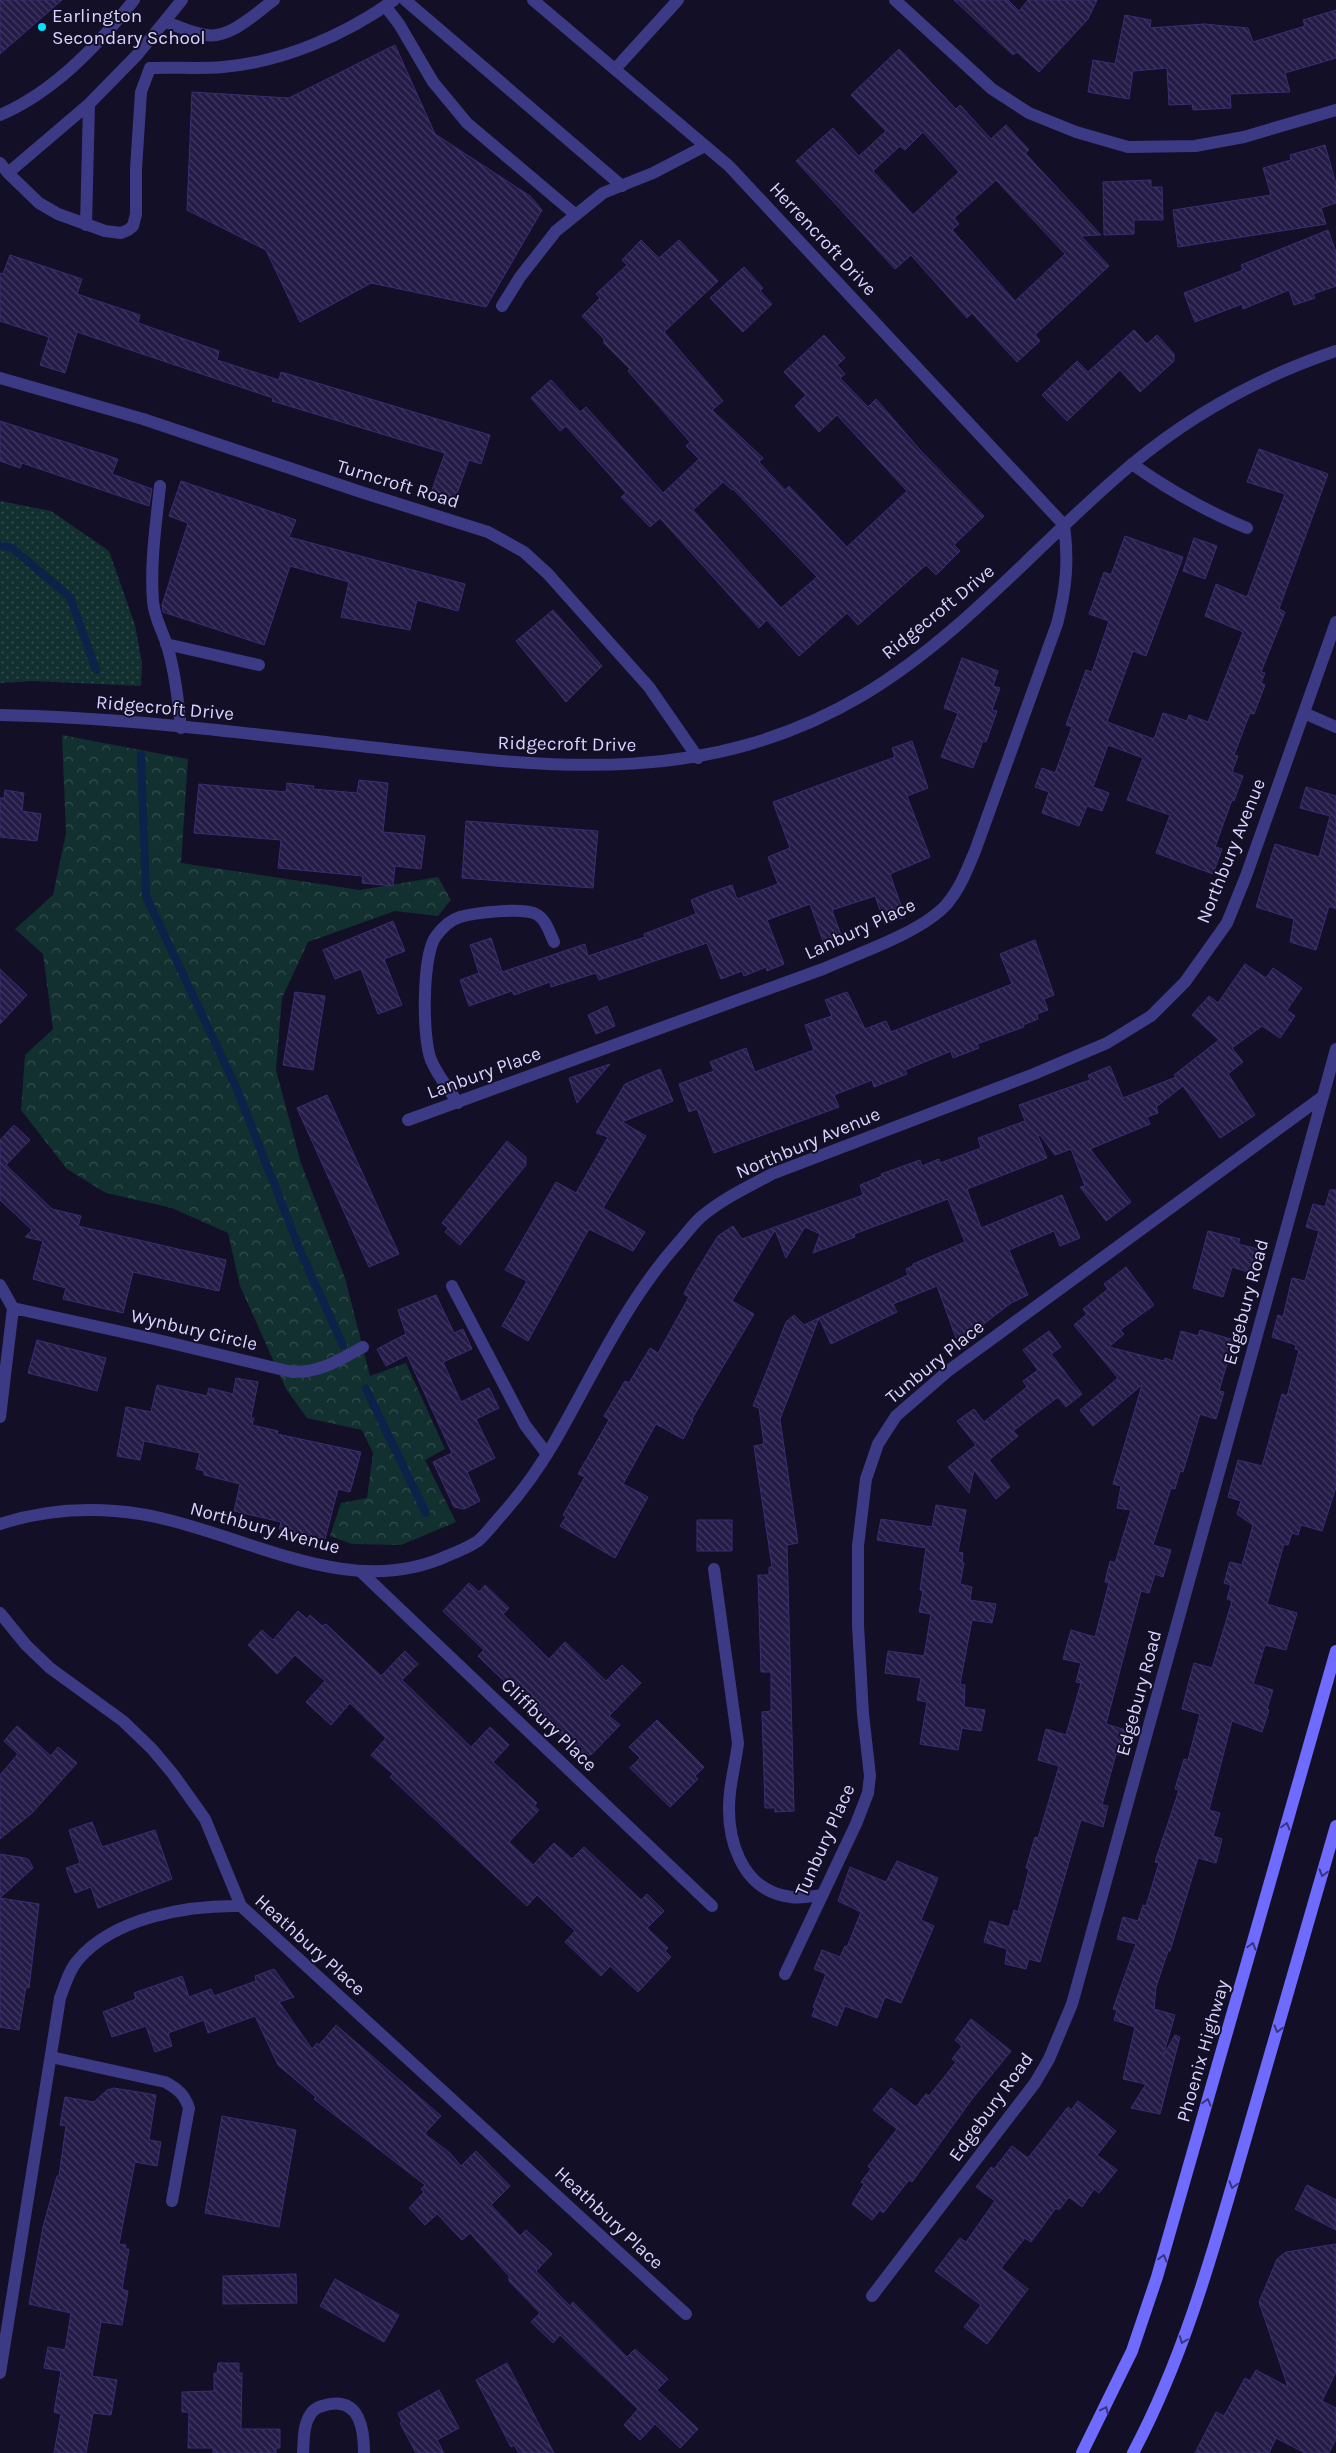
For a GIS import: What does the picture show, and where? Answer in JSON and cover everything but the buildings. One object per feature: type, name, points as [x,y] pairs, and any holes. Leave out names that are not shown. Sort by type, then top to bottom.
[{"type":"main road","name":"Phoenix Highway","points":[[1082,2453],[1132,2351],[1157,2277],[1336,1651]]},
{"type":"main road","points":[[1133,2453],[1150,2420],[1184,2338],[1212,2254],[1336,1826]]},
{"type":"street","points":[[0,115],[13,110],[52,83],[103,38],[134,0]]},
{"type":"street","points":[[8,174],[89,104],[137,55],[182,0]]},
{"type":"street","points":[[165,22],[205,35],[215,36],[227,32],[274,0]]},
{"type":"street","points":[[405,0],[622,186]]},
{"type":"street","name":"Herrencroft Drive","points":[[533,0],[616,68],[729,166],[1064,525]]},
{"type":"street","points":[[616,68],[678,0]]},
{"type":"street","points":[[895,0],[992,89],[1029,113],[1076,132],[1128,147],[1195,146],[1244,137],[1336,110]]},
{"type":"street","points":[[137,55],[150,68],[223,67],[257,61],[301,49],[333,36],[389,3],[399,24],[434,82],[467,123],[576,215]]},
{"type":"street","points":[[0,163],[8,174],[39,203],[86,225],[120,233],[128,230],[135,221],[141,92],[150,68]]},
{"type":"street","points":[[86,225],[89,104]]},
{"type":"street","points":[[502,306],[538,252],[556,231],[603,193],[622,186],[705,146]]},
{"type":"street","name":"Ridgecroft Drive","points":[[0,715],[51,716],[490,761],[583,766],[648,764],[698,758],[745,746],[808,724],[864,694],[938,642],[1132,464],[1182,426],[1243,390],[1299,363],[1336,351]]},
{"type":"street","name":"Turncroft Road","points":[[0,378],[143,419],[361,492],[488,532],[524,552],[548,574],[649,687],[698,758]]},
{"type":"street","points":[[1132,464],[1168,490],[1210,513],[1247,528]]},
{"type":"street","points":[[160,486],[154,545],[153,601],[156,618],[166,644],[175,677],[181,728]]},
{"type":"street","name":"Lanbury Place","points":[[408,1120],[823,968],[922,923],[945,906],[962,883],[976,851],[1057,624],[1066,592],[1068,564],[1064,525]]},
{"type":"street","name":"Northbury Avenue","points":[[0,1524],[26,1516],[69,1510],[117,1511],[169,1521],[286,1557],[360,1571],[418,1566],[446,1557],[478,1540],[523,1491],[547,1454],[633,1301],[655,1270],[701,1217],[737,1192],[772,1174],[1034,1074],[1107,1043],[1151,1016],[1184,982],[1227,923],[1246,876],[1336,622]]},
{"type":"street","points":[[166,644],[259,665]]},
{"type":"street","points":[[1304,713],[1336,726]]},
{"type":"street","points":[[458,1102],[431,1060],[426,1038],[428,956],[435,938],[446,924],[460,917],[516,910],[536,914],[544,921],[554,942]]},
{"type":"street","name":"Edgebury Road","points":[[872,2296],[1035,2083],[1049,2059],[1072,2004],[1336,1049]]},
{"type":"street","name":"Tunbury Place","points":[[785,1974],[868,1793],[870,1776],[863,1714],[858,1625],[858,1546],[866,1479],[878,1444],[896,1416],[948,1371],[1322,1097]]},
{"type":"street","points":[[0,1285],[13,1308],[0,1417]]},
{"type":"street","points":[[452,1286],[525,1425],[547,1454]]},
{"type":"street","name":"Wynbury Circle","points":[[13,1308],[292,1372],[307,1372],[327,1367],[363,1347]]},
{"type":"street","points":[[714,1569],[738,1742],[736,1767],[730,1792],[729,1824],[735,1853],[748,1873],[763,1886],[778,1894],[792,1898],[822,1895]]},
{"type":"street","name":"Cliffbury Place","points":[[360,1571],[712,1906]]},
{"type":"street","points":[[0,1613],[26,1645],[50,1668],[123,1721],[152,1749],[173,1774],[204,1819],[241,1906]]},
{"type":"street","name":"Heathbury Place","points":[[0,2373],[60,1998],[78,1960],[91,1948],[114,1932],[140,1921],[190,1907],[241,1906],[686,2314]]},
{"type":"street","points":[[51,2057],[165,2082],[178,2089],[185,2097],[189,2108],[172,2201]]},
{"type":"street","points":[[303,2453],[305,2426],[311,2413],[319,2406],[339,2403],[351,2408],[360,2419],[364,2438],[364,2453]]},
{"type":"green space","points":[[0,501],[51,511],[109,551],[135,625],[142,664],[141,686],[34,681],[0,683]]},
{"type":"green space","points":[[62,735],[188,759],[181,863],[360,890],[438,877],[451,900],[438,916],[395,911],[308,942],[282,998],[276,1070],[301,1163],[345,1278],[370,1376],[406,1363],[445,1449],[425,1460],[456,1522],[401,1545],[352,1544],[330,1536],[341,1503],[367,1498],[373,1453],[362,1430],[307,1418],[286,1389],[240,1286],[228,1233],[172,1208],[106,1193],[67,1169],[21,1110],[25,1055],[53,1029],[43,954],[15,929],[53,895],[66,833]]},
{"type":"waterway","points":[[0,546],[12,548],[70,597],[96,670]]},
{"type":"waterway","points":[[141,755],[146,896],[236,1087],[302,1255],[343,1345]]},
{"type":"waterway","points":[[366,1389],[426,1513]]},
{"type":"place","name":"Earlington Secondary School","points":[[42,27]]}]
